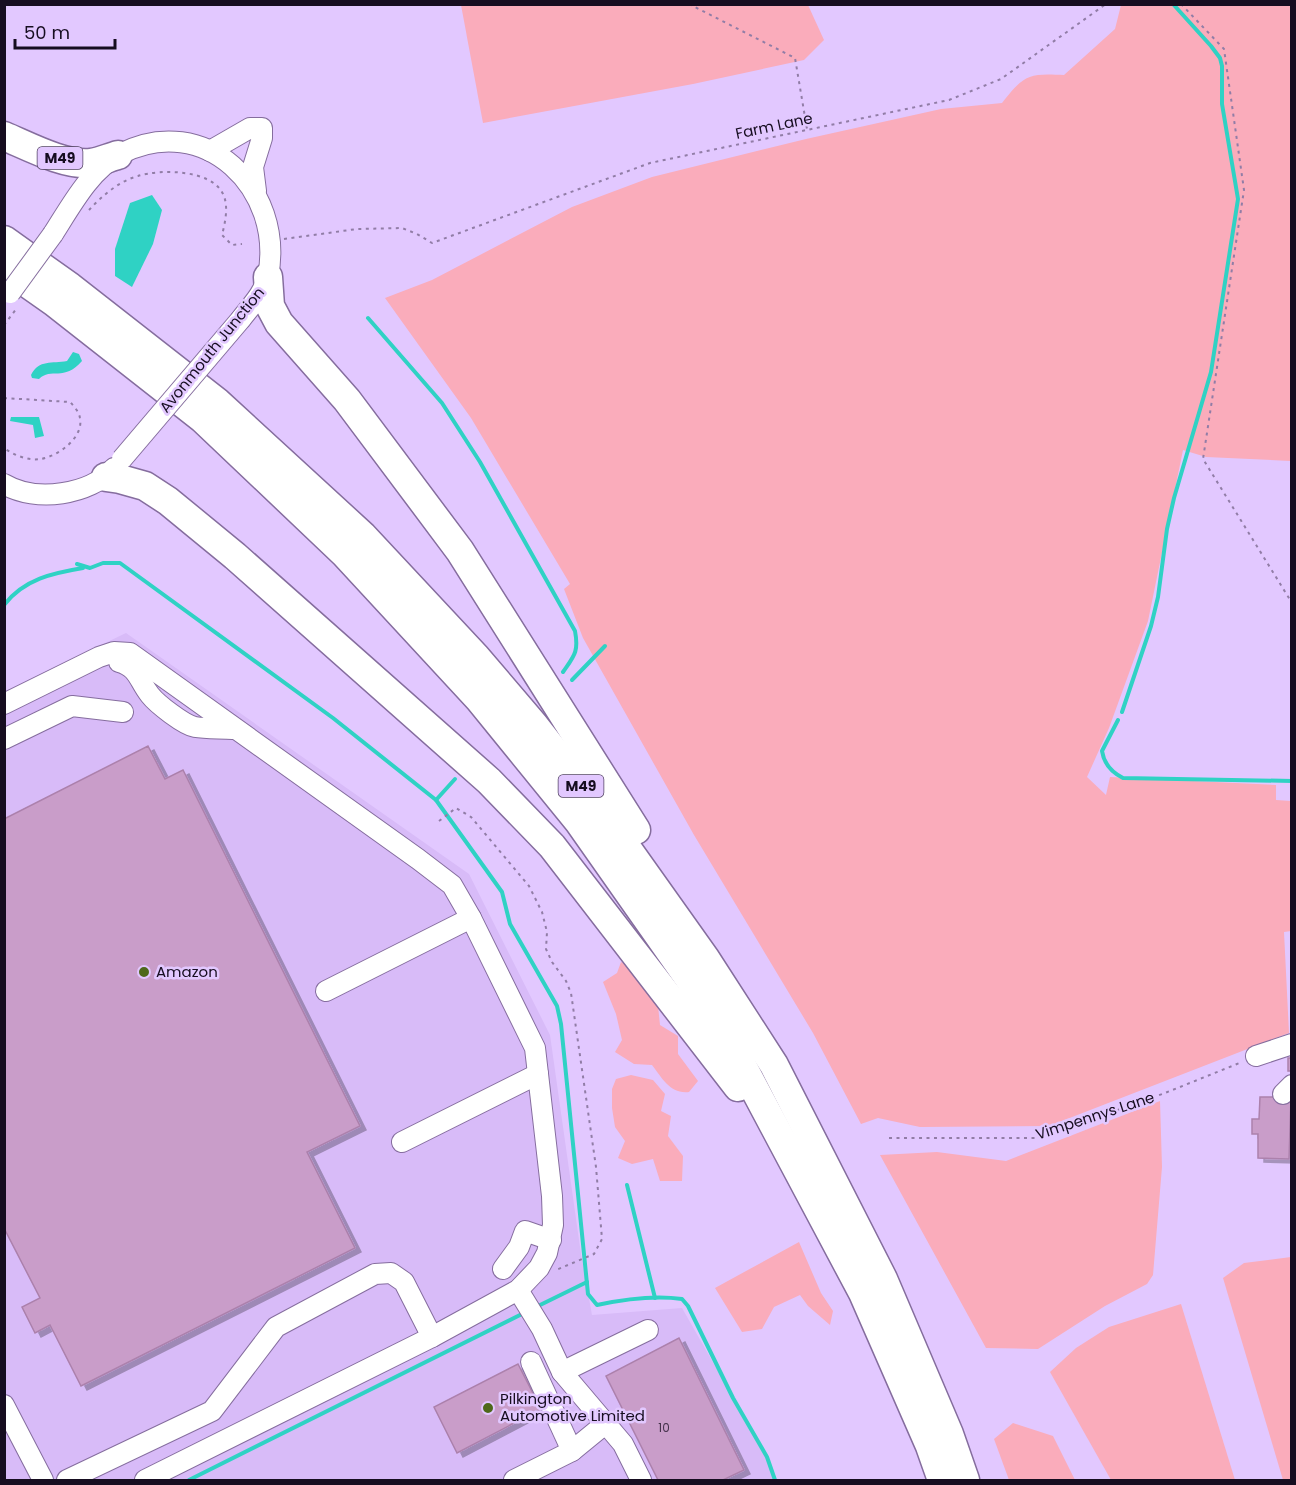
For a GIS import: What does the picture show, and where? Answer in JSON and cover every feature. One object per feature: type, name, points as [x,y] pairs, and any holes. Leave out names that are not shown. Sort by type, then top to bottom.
[{"type":"highway","name":"M49","points":[[4,136],[72,162],[91,163],[118,155]]},
{"type":"highway","name":"M49","points":[[4,240],[70,287],[217,402],[363,536],[468,648],[597,806],[705,958],[774,1065]]},
{"type":"highway","name":"M49","points":[[268,277],[270,306],[279,323],[347,400],[460,551],[743,998],[774,1065],[883,1279],[949,1434],[965,1480]]},
{"type":"highway","name":"M49","points":[[10,290],[54,302],[203,419],[344,553],[479,699],[579,822],[688,977],[729,1041],[863,1293],[930,1446],[942,1480]]},
{"type":"highway","name":"M49","points":[[114,468],[120,478],[145,486],[168,501],[235,556],[489,781],[552,846],[789,1152]]},
{"type":"street","points":[[210,151],[250,128],[262,128],[262,138],[253,167],[256,196]]},
{"type":"street","name":"Avonmouth Junction","points":[[7,487],[38,494],[61,493],[83,488],[114,468],[263,290],[268,277],[270,244],[266,218],[242,173],[210,151],[188,144],[160,142],[140,146],[118,155],[98,171],[10,290]]},
{"type":"street","points":[[4,704],[99,657],[114,652],[130,653],[452,885],[471,918],[535,1048],[552,1196],[553,1225],[551,1240],[539,1268],[518,1290],[432,1337],[145,1480]]},
{"type":"street","points":[[4,738],[72,706],[123,712]]},
{"type":"street","points":[[327,991],[471,918]]},
{"type":"street","points":[[1256,1056],[1292,1044]]},
{"type":"street","points":[[402,1142],[538,1074]]},
{"type":"street","points":[[503,1269],[519,1247],[525,1231],[551,1240]]},
{"type":"street","points":[[67,1480],[212,1411],[276,1327],[375,1274],[392,1273],[404,1282],[432,1337]]},
{"type":"street","points":[[518,1290],[542,1329],[562,1372],[623,1444],[641,1480]]},
{"type":"street","points":[[562,1372],[648,1330]]},
{"type":"street","points":[[531,1362],[573,1451]]},
{"type":"street","points":[[4,1405],[43,1480]]},
{"type":"street","points":[[514,1480],[573,1451],[605,1424]]},
{"type":"path","points":[[689,4],[795,58],[807,129]]},
{"type":"path","name":"Farm Lane","points":[[284,238],[357,229],[402,228],[432,243],[650,163],[950,100],[1001,79],[1106,4]]},
{"type":"path","points":[[1181,4],[1224,50],[1244,190],[1203,459],[1292,603]]},
{"type":"path","points":[[86,213],[109,192],[135,176],[176,171],[213,183],[220,190],[226,204],[222,235],[232,244],[242,244]]},
{"type":"path","points":[[4,325],[10,290]]},
{"type":"path","points":[[4,398],[70,402],[80,417],[80,427],[75,437],[60,452],[40,459],[22,457],[4,448]]},
{"type":"path","points":[[439,821],[456,808],[471,817],[529,886],[542,912],[547,932],[546,949],[571,993],[596,1167],[602,1239],[591,1255],[579,1260]]},
{"type":"path","name":"Vimpennys Lane","points":[[889,1138],[1039,1138],[1165,1093],[1256,1056]]},
{"type":"shaded area","points":[[461,5],[808,5],[824,40],[804,60],[693,84],[483,123]]},
{"type":"shaded area","points":[[1121,5],[1291,5],[1291,461],[1206,457],[1183,450],[1148,621],[1109,728],[1087,777],[1106,795],[1110,777],[1276,785],[1276,800],[1291,801],[1291,931],[1284,932],[1289,1033],[1049,1126],[920,1127],[878,1118],[861,1124],[813,1033],[694,835],[583,638],[564,589],[570,584],[471,418],[385,298],[432,280],[572,207],[652,177],[941,109],[1002,103],[1022,81],[1028,78],[1042,75],[1064,75],[1115,29]]},
{"type":"shaded area","points":[[152,195],[162,210],[153,244],[132,287],[115,276],[115,249],[130,203]]},
{"type":"shaded area","points":[[73,352],[79,354],[82,361],[69,371],[48,374],[39,379],[32,378],[31,375],[38,366],[67,361]]},
{"type":"shaded area","points":[[11,417],[39,417],[44,436],[35,438],[33,425],[10,421]]},
{"type":"shaded area","points":[[126,633],[469,874],[550,1035],[581,1254],[592,1315],[682,1308],[767,1457],[775,1480],[5,1480],[5,691]]},
{"type":"shaded area","points":[[621,962],[634,969],[657,996],[660,1025],[678,1036],[678,1054],[698,1081],[689,1092],[672,1088],[652,1065],[634,1064],[615,1052],[622,1040],[616,1014],[603,982],[617,973]]},
{"type":"shaded area","points":[[631,1075],[653,1080],[665,1094],[661,1111],[671,1116],[668,1136],[683,1156],[682,1181],[660,1181],[653,1159],[632,1164],[618,1158],[625,1141],[615,1127],[612,1089],[616,1079]]},
{"type":"shaded area","points":[[1160,1101],[1162,1167],[1153,1275],[1147,1284],[1105,1306],[1038,1349],[986,1348],[880,1155],[937,1152],[1006,1161]]},
{"type":"shaded area","points":[[799,1242],[821,1293],[833,1311],[830,1325],[808,1306],[800,1295],[774,1307],[762,1329],[742,1332],[715,1288]]},
{"type":"shaded area","points":[[1291,1257],[1292,1480],[1283,1480],[1223,1278],[1244,1263]]},
{"type":"shaded area","points":[[1181,1304],[1235,1480],[1111,1480],[1050,1372],[1076,1348],[1109,1327]]},
{"type":"shaded area","points":[[1013,1423],[1053,1436],[1075,1480],[1009,1480],[994,1439]]},
{"type":"building","name":"Amazon","points":[[148,746],[165,779],[183,770],[360,1126],[307,1152],[355,1248],[81,1386],[50,1325],[35,1333],[22,1307],[40,1298],[4,1228],[4,819]]},
{"type":"building","points":[[1288,1058],[1292,1058],[1292,1071],[1288,1071]]},
{"type":"building","points":[[1260,1097],[1291,1097],[1289,1159],[1258,1158],[1258,1134],[1252,1134],[1252,1119],[1259,1119]]},
{"type":"building","points":[[679,1338],[744,1470],[723,1480],[658,1480],[606,1376]]},
{"type":"building","name":"Pilkington Automotive Limited","points":[[518,1364],[541,1409],[457,1453],[434,1407]]},
{"type":"waterway","points":[[1122,712],[1151,626],[1174,498],[1211,372],[1238,199],[1222,104],[1220,58],[1173,4]]},
{"type":"waterway","points":[[368,318],[442,403],[480,462],[575,631],[575,653],[563,672]]},
{"type":"waterway","points":[[77,564],[90,568],[103,563],[120,563],[333,718],[436,800],[502,892],[510,924],[557,1006],[561,1024],[588,1294],[597,1305],[640,1298],[682,1299],[688,1306],[733,1398],[767,1457],[775,1480]]},
{"type":"waterway","points":[[4,605],[30,583],[50,575],[83,568]]},
{"type":"waterway","points":[[572,680],[605,646]]},
{"type":"waterway","points":[[1118,720],[1102,751],[1109,767],[1123,778],[1292,781]]},
{"type":"waterway","points":[[436,800],[455,779]]},
{"type":"waterway","points":[[627,1185],[655,1298]]},
{"type":"waterway","points":[[536,1307],[587,1282]]},
{"type":"waterway","points":[[189,1480],[524,1313]]},
{"type":"place","name":"Amazon","points":[[144,972]]},
{"type":"place","name":"Pilkington Automotive Limited","points":[[488,1408]]}]
